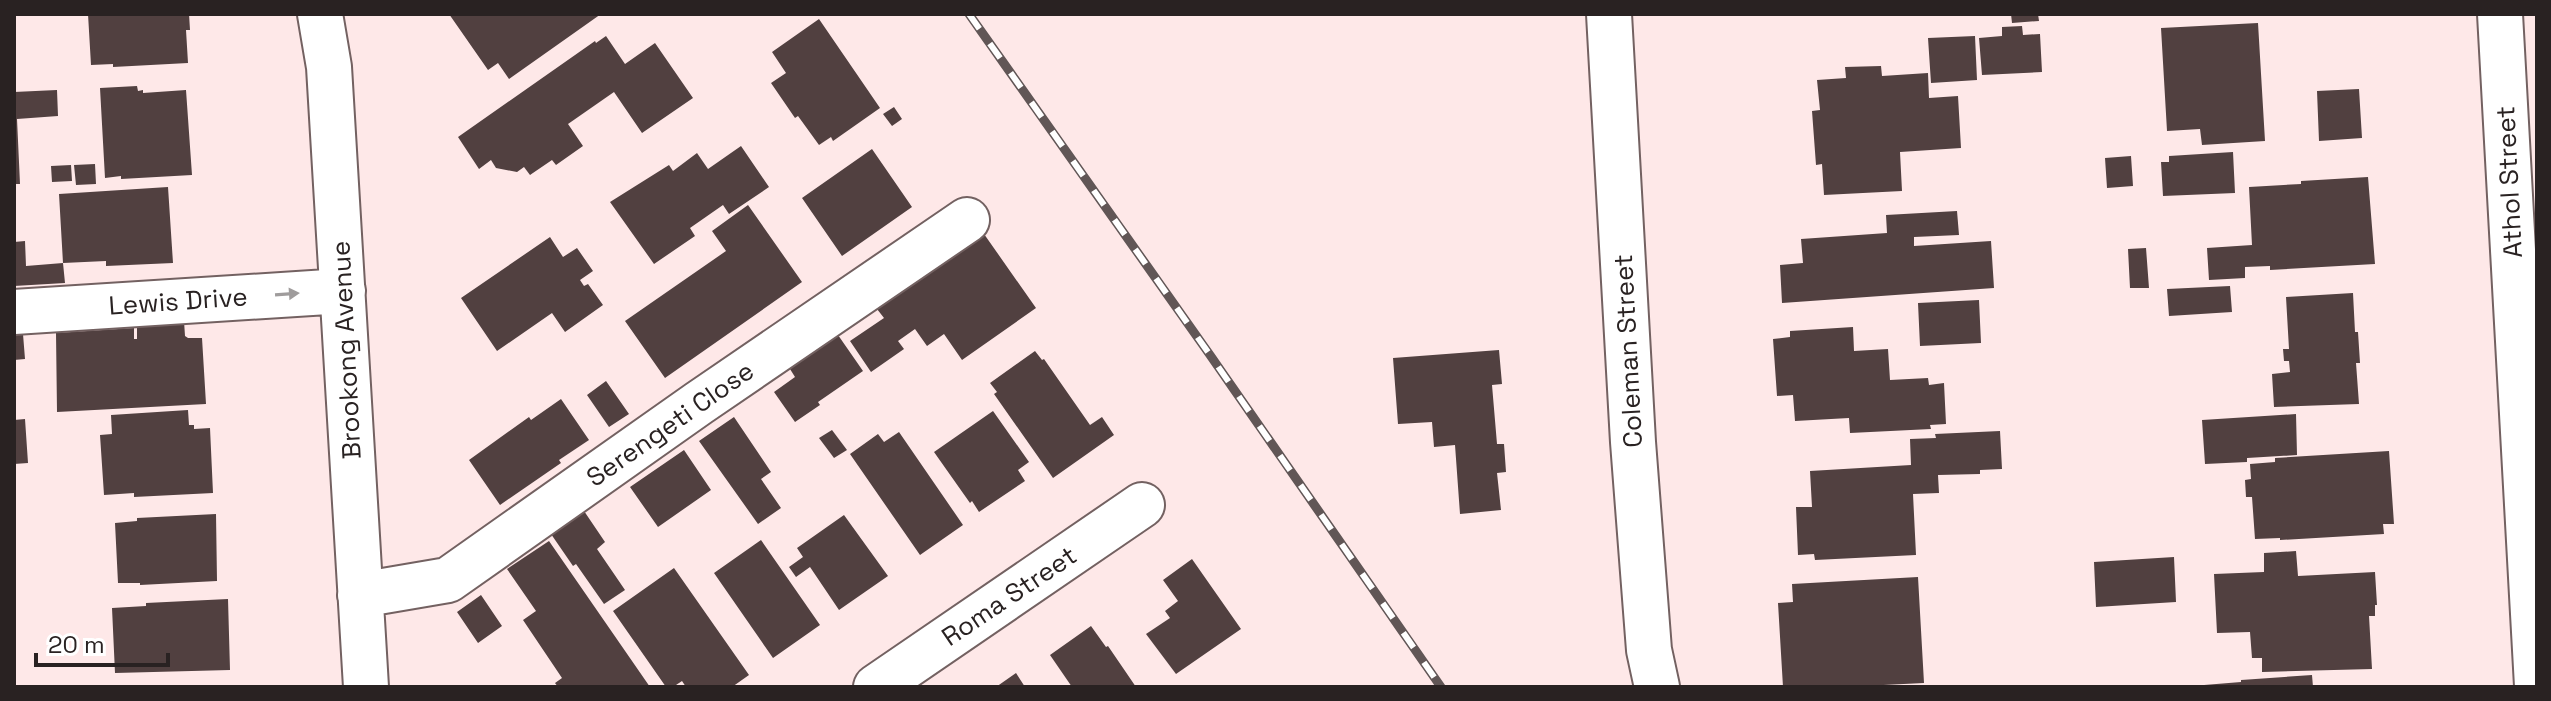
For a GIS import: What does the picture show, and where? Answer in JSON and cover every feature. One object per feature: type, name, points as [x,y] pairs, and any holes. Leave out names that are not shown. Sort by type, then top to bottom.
[{"type":"street","name":"Brookong Avenue","points":[[320,14],[329,67],[366,687]]},
{"type":"street","name":"Coleman Street","points":[[1609,14],[1633,442],[1649,650],[1657,687]]},
{"type":"street","name":"Athol Street","points":[[2500,14],[2537,686]]},
{"type":"street","name":"Serengeti Close","points":[[360,595],[448,580],[967,220]]},
{"type":"street","name":"Lewis Drive","points":[[14,312],[343,291]]},
{"type":"street","name":"Roma Street","points":[[876,687],[1142,505]]},
{"type":"building","points":[[88,14],[189,14],[190,30],[186,30],[188,63],[113,67],[113,64],[91,65]]},
{"type":"building","points":[[449,14],[601,14],[509,79],[498,63],[488,70]]},
{"type":"building","points":[[2011,14],[2038,14],[2039,21],[2012,23]]},
{"type":"building","points":[[819,19],[880,108],[833,141],[831,137],[819,145],[798,116],[795,118],[771,83],[786,73],[772,52]]},
{"type":"building","points":[[2258,23],[2265,141],[2202,145],[2200,129],[2167,131],[2161,28]]},
{"type":"building","points":[[2022,26],[2023,35],[2040,34],[2042,72],[1982,75],[1979,38],[2002,36],[2002,27]]},
{"type":"building","points":[[606,36],[625,64],[655,43],[693,98],[642,133],[614,92],[568,124],[583,146],[556,165],[552,160],[530,175],[524,167],[517,172],[496,168],[491,160],[479,169],[458,137]]},
{"type":"building","points":[[1975,36],[1977,80],[1931,83],[1928,38]]},
{"type":"building","points":[[1881,66],[1882,76],[1928,73],[1929,98],[1958,96],[1961,148],[1900,152],[1902,191],[1824,195],[1822,164],[1816,165],[1812,111],[1820,110],[1817,80],[1846,78],[1845,67]]},
{"type":"building","points":[[137,86],[138,91],[143,90],[143,93],[186,90],[192,175],[105,178],[100,88]]},
{"type":"building","points":[[2359,89],[2362,138],[2319,141],[2317,91]]},
{"type":"building","points":[[57,90],[58,116],[17,119],[20,184],[14,184],[14,92]]},
{"type":"building","points":[[894,107],[902,119],[892,126],[883,114]]},
{"type":"building","points":[[741,146],[769,187],[729,214],[723,205],[690,228],[695,236],[654,264],[610,202],[669,165],[673,171],[697,153],[708,169]]},
{"type":"building","points":[[872,149],[912,207],[842,256],[802,198]]},
{"type":"building","points":[[2233,152],[2235,193],[2163,196],[2161,162],[2169,162],[2169,156]]},
{"type":"building","points":[[2131,156],[2133,186],[2107,188],[2105,158]]},
{"type":"building","points":[[95,164],[96,184],[76,185],[74,165]]},
{"type":"building","points":[[71,165],[72,181],[52,182],[51,166]]},
{"type":"building","points":[[2368,177],[2375,264],[2270,270],[2270,266],[2245,267],[2245,278],[2209,280],[2207,248],[2252,245],[2249,187]]},
{"type":"building","points":[[168,187],[173,263],[106,266],[106,261],[63,263],[59,194]]},
{"type":"building","points":[[748,205],[802,282],[665,378],[625,321],[726,251],[712,231]]},
{"type":"building","points":[[1957,211],[1959,235],[1914,237],[1914,246],[1991,241],[1994,288],[1782,303],[1780,265],[1803,263],[1801,239],[1887,233],[1886,215]]},
{"type":"building","points":[[984,234],[1036,308],[962,360],[944,334],[927,346],[915,329],[898,341],[904,349],[871,372],[850,341],[884,318],[877,309]]},
{"type":"building","points":[[550,237],[563,257],[577,248],[593,271],[580,280],[584,286],[588,284],[603,305],[565,332],[552,313],[497,351],[461,298]]},
{"type":"building","points":[[25,241],[26,266],[63,263],[65,283],[14,286],[14,242]]},
{"type":"building","points":[[2146,248],[2149,288],[2130,288],[2128,249]]},
{"type":"building","points":[[2230,286],[2232,312],[2169,316],[2167,289]]},
{"type":"building","points":[[2353,293],[2360,363],[2356,363],[2359,404],[2274,407],[2272,374],[2290,372],[2289,361],[2284,361],[2283,349],[2289,349],[2286,297]]},
{"type":"building","points":[[1979,300],[1981,343],[1920,346],[1918,303]]},
{"type":"building","points":[[184,321],[185,336],[202,338],[206,404],[57,412],[56,333],[134,328],[134,339],[137,339],[137,323]]},
{"type":"building","points":[[1853,327],[1854,351],[1888,349],[1890,380],[1928,378],[1929,385],[1944,383],[1946,424],[1930,425],[1931,429],[1850,433],[1849,418],[1795,421],[1793,395],[1777,396],[1773,339],[1790,337],[1790,331]]},
{"type":"building","points":[[14,329],[23,334],[25,359],[14,360]]},
{"type":"building","points":[[838,335],[863,371],[795,422],[774,392],[795,377],[790,369]]},
{"type":"building","points":[[1499,350],[1502,384],[1492,385],[1497,444],[1504,444],[1506,472],[1497,473],[1501,510],[1460,514],[1455,445],[1434,447],[1432,422],[1398,424],[1393,358]]},
{"type":"building","points":[[1035,351],[1044,359],[1090,425],[1102,417],[1114,435],[1053,478],[994,394],[997,392],[990,383]]},
{"type":"building","points":[[606,381],[629,414],[609,427],[587,395]]},
{"type":"building","points":[[561,399],[589,440],[500,505],[469,460],[529,417],[531,420]]},
{"type":"building","points":[[188,410],[189,425],[194,425],[194,429],[210,428],[213,493],[134,497],[134,493],[104,495],[100,435],[112,434],[111,415]]},
{"type":"building","points":[[993,411],[1029,462],[1018,470],[1025,481],[979,512],[934,452]]},
{"type":"building","points":[[2296,414],[2297,455],[2205,464],[2202,420]]},
{"type":"building","points":[[734,417],[771,472],[761,479],[781,508],[758,524],[699,441]]},
{"type":"building","points":[[25,419],[28,463],[14,464],[14,420]]},
{"type":"building","points":[[832,430],[847,450],[834,458],[819,438]]},
{"type":"building","points":[[2000,431],[2002,469],[1980,470],[1980,474],[1938,475],[1939,493],[1913,494],[1916,555],[1815,560],[1814,554],[1798,555],[1796,507],[1812,507],[1810,471],[1911,465],[1910,439],[1936,438],[1935,434]]},
{"type":"building","points":[[899,432],[963,525],[920,555],[850,454],[878,434],[884,442]]},
{"type":"building","points":[[684,450],[711,490],[658,527],[630,487]]},
{"type":"building","points":[[2389,451],[2394,524],[2383,524],[2384,534],[2255,539],[2252,497],[2246,497],[2245,480],[2251,479],[2250,464],[2275,462],[2275,458]]},
{"type":"building","points":[[584,511],[605,542],[597,549],[625,590],[604,604],[551,534]]},
{"type":"building","points":[[216,514],[217,581],[140,585],[118,583],[115,523],[137,521],[137,518]]},
{"type":"building","points":[[844,515],[888,576],[839,610],[810,567],[796,577],[789,567],[803,557],[797,548]]},
{"type":"building","points":[[761,540],[820,625],[773,658],[714,573]]},
{"type":"building","points":[[549,541],[650,687],[558,687],[555,683],[562,678],[523,620],[536,611],[507,569]]},
{"type":"building","points":[[2296,551],[2298,576],[2375,572],[2377,605],[2375,616],[2369,616],[2372,669],[2262,672],[2262,658],[2252,658],[2250,632],[2217,633],[2214,574],[2264,572],[2264,553]]},
{"type":"building","points":[[2174,557],[2176,602],[2096,607],[2094,562]]},
{"type":"building","points":[[1192,559],[1241,629],[1176,674],[1146,634],[1170,618],[1165,611],[1178,601],[1163,580]]},
{"type":"building","points":[[674,568],[749,675],[732,687],[686,687],[682,681],[673,687],[666,687],[613,611]]},
{"type":"building","points":[[1918,577],[1924,683],[1783,687],[1778,603],[1793,602],[1792,584]]},
{"type":"building","points":[[481,595],[502,626],[478,643],[457,612]]},
{"type":"building","points":[[228,599],[230,670],[115,673],[112,608]]},
{"type":"building","points":[[1091,626],[1136,687],[1072,687],[1050,655]]},
{"type":"building","points":[[1016,673],[1025,687],[996,687]]},
{"type":"building","points":[[2312,675],[2313,687],[2204,687],[2241,680]]},
{"type":"railway","points":[[969,14],[1441,687]]}]
